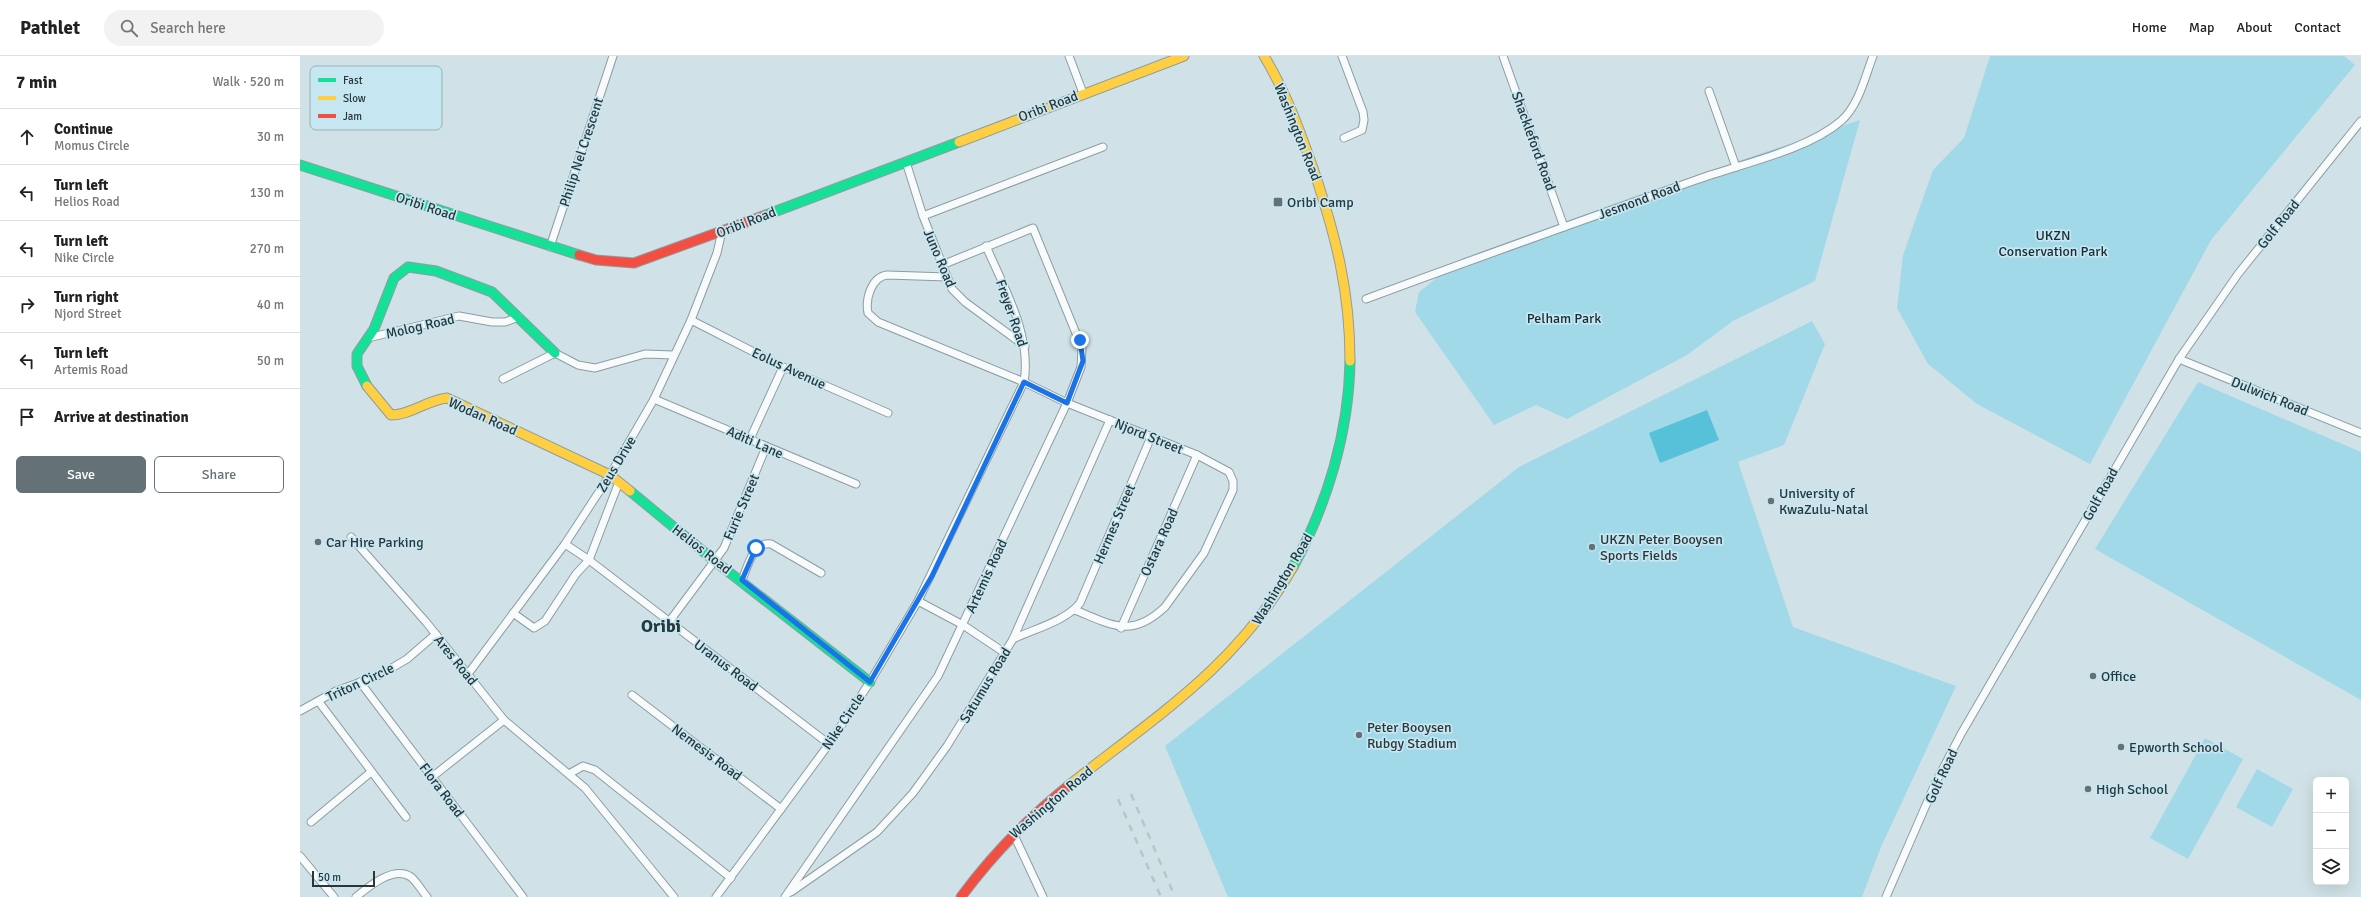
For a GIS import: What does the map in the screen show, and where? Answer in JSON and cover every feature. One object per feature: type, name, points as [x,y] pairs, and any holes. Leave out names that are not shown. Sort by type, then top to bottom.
[{"type":"street","name":"Philip Nel Crescent","points":[[550,247],[613,56]]},
{"type":"street","points":[[1068,56],[1083,93]]},
{"type":"street","name":"Oribi Road","points":[[300,165],[550,247],[596,260],[634,263],[665,254],[1083,93],[1184,56]]},
{"type":"street","points":[[1342,56],[1363,112],[1364,120],[1362,130],[1344,138]]},
{"type":"street","name":"Shackleford Road","points":[[1503,56],[1564,227]]},
{"type":"street","name":"Jesmond Road","points":[[1366,299],[1564,227],[1803,143],[1829,130],[1842,120],[1852,108],[1872,56]]},
{"type":"street","name":"Washington Road","points":[[961,897],[994,853],[1013,833],[1058,794],[1205,677],[1238,645],[1260,617],[1293,566],[1315,523],[1325,495],[1341,436],[1347,390],[1350,324],[1347,295],[1339,253],[1324,200],[1293,113],[1268,58]]},
{"type":"street","points":[[1709,91],[1736,167]]},
{"type":"street","name":"Golf Road","points":[[1886,897],[1936,782],[1961,734],[2179,358],[2238,274],[2361,121]]},
{"type":"street","points":[[923,216],[1103,147]]},
{"type":"street","name":"Juno Road","points":[[906,162],[923,216],[947,277],[957,295],[1025,346]]},
{"type":"street","name":"Artemis Road","points":[[786,896],[897,733],[925,695],[963,625],[1067,403],[1083,361],[1082,348],[1033,228],[986,246]]},
{"type":"street","name":"Zeus Drive","points":[[468,674],[565,544],[610,475],[654,399],[673,355],[691,320],[717,252],[722,231]]},
{"type":"street","points":[[942,265],[986,246]]},
{"type":"street","name":"Freyer Road","points":[[986,246],[1013,308],[1025,346],[1024,382]]},
{"type":"street","name":"Wodan Road","points":[[610,475],[447,398],[436,399],[400,414],[391,415],[380,405],[366,383],[358,365],[357,352],[368,338],[395,276],[402,269],[410,266],[424,268],[482,286],[499,296],[555,353],[578,365],[595,368],[644,354],[673,355]]},
{"type":"street","name":"Njord Street","points":[[947,277],[887,274],[879,276],[874,281],[867,302],[868,313],[872,319],[1024,382],[1067,403],[1196,456],[1229,472],[1233,481],[1233,490],[1204,553],[1165,607],[1147,620],[1122,628]]},
{"type":"street","name":"Molog Road","points":[[368,338],[459,316],[492,322],[505,322],[520,317]]},
{"type":"street","name":"Eolus Avenue","points":[[691,320],[784,367],[888,413]]},
{"type":"street","points":[[503,379],[555,353]]},
{"type":"street","name":"Dulwich Road","points":[[2179,358],[2361,433]]},
{"type":"street","points":[[750,439],[784,367]]},
{"type":"street","name":"Nike Circle","points":[[720,896],[731,878],[829,744],[870,682],[918,601],[1024,382]]},
{"type":"street","name":"Aditi Lane","points":[[654,399],[856,484]]},
{"type":"street","name":"Satumus Road","points":[[786,896],[877,832],[913,793],[967,717],[1013,639],[1110,420]]},
{"type":"street","name":"Hermes Street","points":[[1075,610],[1085,595],[1151,437]]},
{"type":"street","name":"Furie Street","points":[[670,622],[716,562],[731,533],[766,447]]},
{"type":"street","name":"Ostara Road","points":[[1122,628],[1196,456]]},
{"type":"street","name":"Helios Road","points":[[610,475],[716,562],[742,580],[870,682]]},
{"type":"street","points":[[513,613],[532,627],[538,627],[545,621],[576,574],[589,560],[619,482]]},
{"type":"street","name":"Ares Road","points":[[351,537],[436,634],[504,720],[569,774],[598,804],[674,897]]},
{"type":"street","points":[[742,580],[756,548],[766,543],[772,544],[821,573]]},
{"type":"street","name":"Uranus Road","points":[[565,544],[589,560],[829,744]]},
{"type":"street","points":[[918,601],[963,625],[1005,653]]},
{"type":"street","points":[[1013,639],[1075,610],[1122,628]]},
{"type":"street","name":"Triton Circle","points":[[300,711],[319,702],[336,691],[380,674],[407,658],[436,634]]},
{"type":"street","name":"Flora Road","points":[[360,682],[523,897]]},
{"type":"street","name":"Nemesis Road","points":[[632,696],[781,809]]},
{"type":"street","points":[[319,702],[406,817]]},
{"type":"street","points":[[432,777],[504,720]]},
{"type":"street","points":[[569,774],[583,766],[596,770],[731,878]]},
{"type":"street","points":[[311,822],[371,772]]},
{"type":"street","points":[[1013,833],[1043,897]]},
{"type":"street","points":[[300,856],[334,897]]},
{"type":"street","points":[[356,897],[386,877],[398,874],[411,877],[427,897]]},
{"type":"green space","name":"UKZN Conservation Park","points":[[1990,56],[2344,56],[2355,65],[2211,240],[2090,464],[1977,404],[1928,364],[1897,308],[1903,255],[1933,170],[1964,138]]},
{"type":"green space","name":"Pelham Park","points":[[1860,120],[1815,281],[1733,321],[1687,355],[1567,419],[1536,405],[1494,425],[1415,312],[1419,292],[1461,259],[1644,193]]},
{"type":"green space","name":"UKZN Peter Booysen Sports Fields","points":[[1812,321],[1825,344],[1784,445],[1738,462],[1793,627],[1956,686],[1881,847],[1862,897],[1228,897],[1165,746],[1519,467]]},
{"type":"green space","points":[[2198,382],[2361,452],[2361,700],[2095,549]]},
{"type":"green space","points":[[2205,738],[2243,759],[2188,859],[2150,838]]},
{"type":"green space","points":[[2257,769],[2293,789],[2272,827],[2236,807]]},
{"type":"shaded area","points":[[1707,410],[1719,440],[1660,463],[1649,433]]},
{"type":"railway","points":[[1131,794],[1175,897]]},
{"type":"railway","points":[[1118,799],[1161,897]]},
{"type":"traffic: fast","points":[[766,215],[959,142]]},
{"type":"traffic: fast","points":[[300,165],[579,255]]},
{"type":"traffic: fast","points":[[367,386],[357,366],[357,354],[374,329],[394,278],[408,267],[436,271],[492,292],[555,353]]},
{"type":"traffic: fast","points":[[1293,567],[1316,519],[1334,467],[1349,388],[1350,361]]},
{"type":"traffic: fast","points":[[630,491],[716,562],[870,682]]},
{"type":"traffic: slow","points":[[959,142],[1184,56]]},
{"type":"traffic: slow","points":[[1264,56],[1286,98],[1298,127],[1329,219],[1344,288],[1350,361]]},
{"type":"traffic: slow","points":[[367,386],[391,415],[405,413],[440,399],[447,398],[610,475],[630,491]]},
{"type":"traffic: slow","points":[[1068,786],[1163,712],[1220,662],[1246,634],[1271,602],[1293,567]]},
{"type":"traffic: jam","points":[[579,255],[596,260],[634,263],[766,215]]},
{"type":"traffic: jam","points":[[961,897],[1011,838],[1038,811],[1068,786]]},
{"type":"place","name":"Oribi Camp","points":[[1278,202]]},
{"type":"place","name":"University of KwaZulu-Natal","points":[[1771,501]]},
{"type":"place","name":"Car Hire Parking","points":[[318,542]]},
{"type":"place","name":"UKZN Peter Booysen Sports Fields","points":[[1592,547]]},
{"type":"place","name":"Office","points":[[2093,676]]},
{"type":"place","name":"Peter Booysen Rubgy Stadium","points":[[1359,735]]},
{"type":"place","name":"Epworth School","points":[[2121,747]]},
{"type":"place","name":"High School","points":[[2088,789]]},
{"type":"district","name":"Oribi","points":[[661,626]]},
{"type":"route","points":[[756,548],[742,580],[870,682],[932,576],[1024,382],[1067,403],[1083,361],[1080,340]]}]
